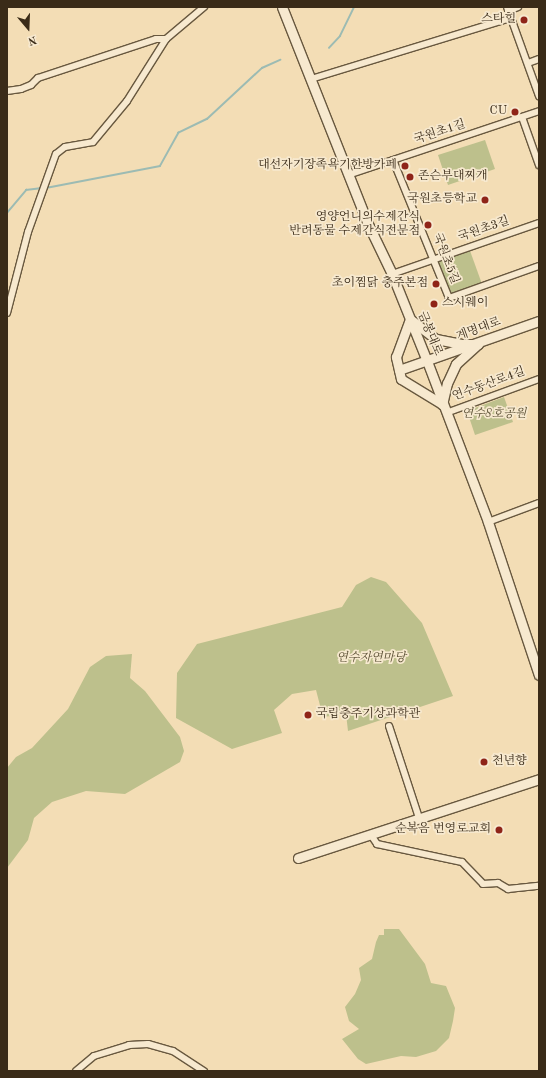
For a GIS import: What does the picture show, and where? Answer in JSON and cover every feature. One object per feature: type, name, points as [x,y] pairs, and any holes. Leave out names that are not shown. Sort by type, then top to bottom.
[{"type":"street","points":[[7,313],[28,232],[47,184],[56,154],[65,147],[94,142],[128,101],[166,39],[204,7]]},
{"type":"street","name":"금봉대로","points":[[282,7],[348,175],[392,274],[427,361],[488,522],[539,675]]},
{"type":"street","points":[[518,7],[508,9],[539,96]]},
{"type":"street","points":[[311,79],[511,18]]},
{"type":"street","points":[[7,91],[21,89],[31,85],[38,78],[148,41],[166,39]]},
{"type":"street","points":[[528,63],[539,60]]},
{"type":"street","name":"국원초1길","points":[[348,175],[539,111]]},
{"type":"street","points":[[522,117],[539,166]]},
{"type":"street","name":"국원초5길","points":[[392,160],[434,259],[448,298],[539,266]]},
{"type":"street","name":"국원초3길","points":[[392,274],[539,223]]},
{"type":"street","points":[[410,319],[436,339],[462,344],[478,344],[456,364],[447,383],[444,408],[401,379],[396,357],[410,319]]},
{"type":"street","name":"계명대로","points":[[399,370],[478,344],[539,321]]},
{"type":"street","name":"연수동산로4길","points":[[444,408],[539,379]]},
{"type":"street","points":[[488,522],[539,503]]},
{"type":"street","points":[[389,726],[419,818]]},
{"type":"street","points":[[298,858],[538,779]]},
{"type":"street","points":[[371,835],[377,844],[462,862],[483,884],[498,883],[508,889],[539,886]]},
{"type":"street","points":[[76,1071],[94,1056],[129,1045],[148,1044],[173,1051],[204,1071]]},
{"type":"green space","points":[[485,140],[495,169],[448,185],[438,155]]},
{"type":"green space","points":[[469,248],[482,284],[451,296],[437,261]]},
{"type":"green space","name":"연수8호공원","points":[[504,397],[513,422],[475,435],[467,411]]},
{"type":"green space","name":"연수자연마당","points":[[371,577],[386,582],[422,623],[453,696],[348,731],[346,714],[323,717],[316,690],[292,694],[274,710],[282,733],[232,749],[176,718],[177,673],[197,644],[342,607],[356,585]]},
{"type":"green space","points":[[132,654],[130,678],[145,691],[180,737],[184,751],[180,762],[125,794],[86,791],[52,802],[34,818],[28,840],[7,868],[7,768],[16,757],[32,748],[68,709],[90,667],[106,656]]},
{"type":"green space","points":[[384,929],[399,929],[425,964],[431,983],[446,986],[455,1008],[449,1038],[436,1051],[416,1057],[401,1056],[366,1064],[358,1059],[342,1039],[359,1029],[349,1021],[345,1007],[355,994],[361,980],[359,968],[372,959],[376,942],[379,935],[384,935]]},
{"type":"waterway","points":[[329,48],[340,36],[354,7]]},
{"type":"waterway","points":[[46,188],[160,166],[178,133],[207,119],[262,68],[280,60]]},
{"type":"waterway","points":[[7,213],[26,190],[42,188]]},
{"type":"place","name":"스타힐","points":[[524,20]]},
{"type":"place","name":"CU","points":[[515,112]]},
{"type":"place","name":"대선자기장족욕기한방카페","points":[[405,166]]},
{"type":"place","name":"존슨부대찌개","points":[[410,177]]},
{"type":"place","name":"국원초등학교","points":[[485,200]]},
{"type":"place","name":"영양언니의수제간식 반려동물 수제간식전문점","points":[[428,225]]},
{"type":"place","name":"초이찜닭 충주본점","points":[[436,284]]},
{"type":"place","name":"스시웨이","points":[[434,304]]},
{"type":"place","name":"국립충주기상과학관","points":[[308,715]]},
{"type":"place","name":"천년향","points":[[484,762]]},
{"type":"place","name":"순복음 번영로교회","points":[[499,830]]}]
